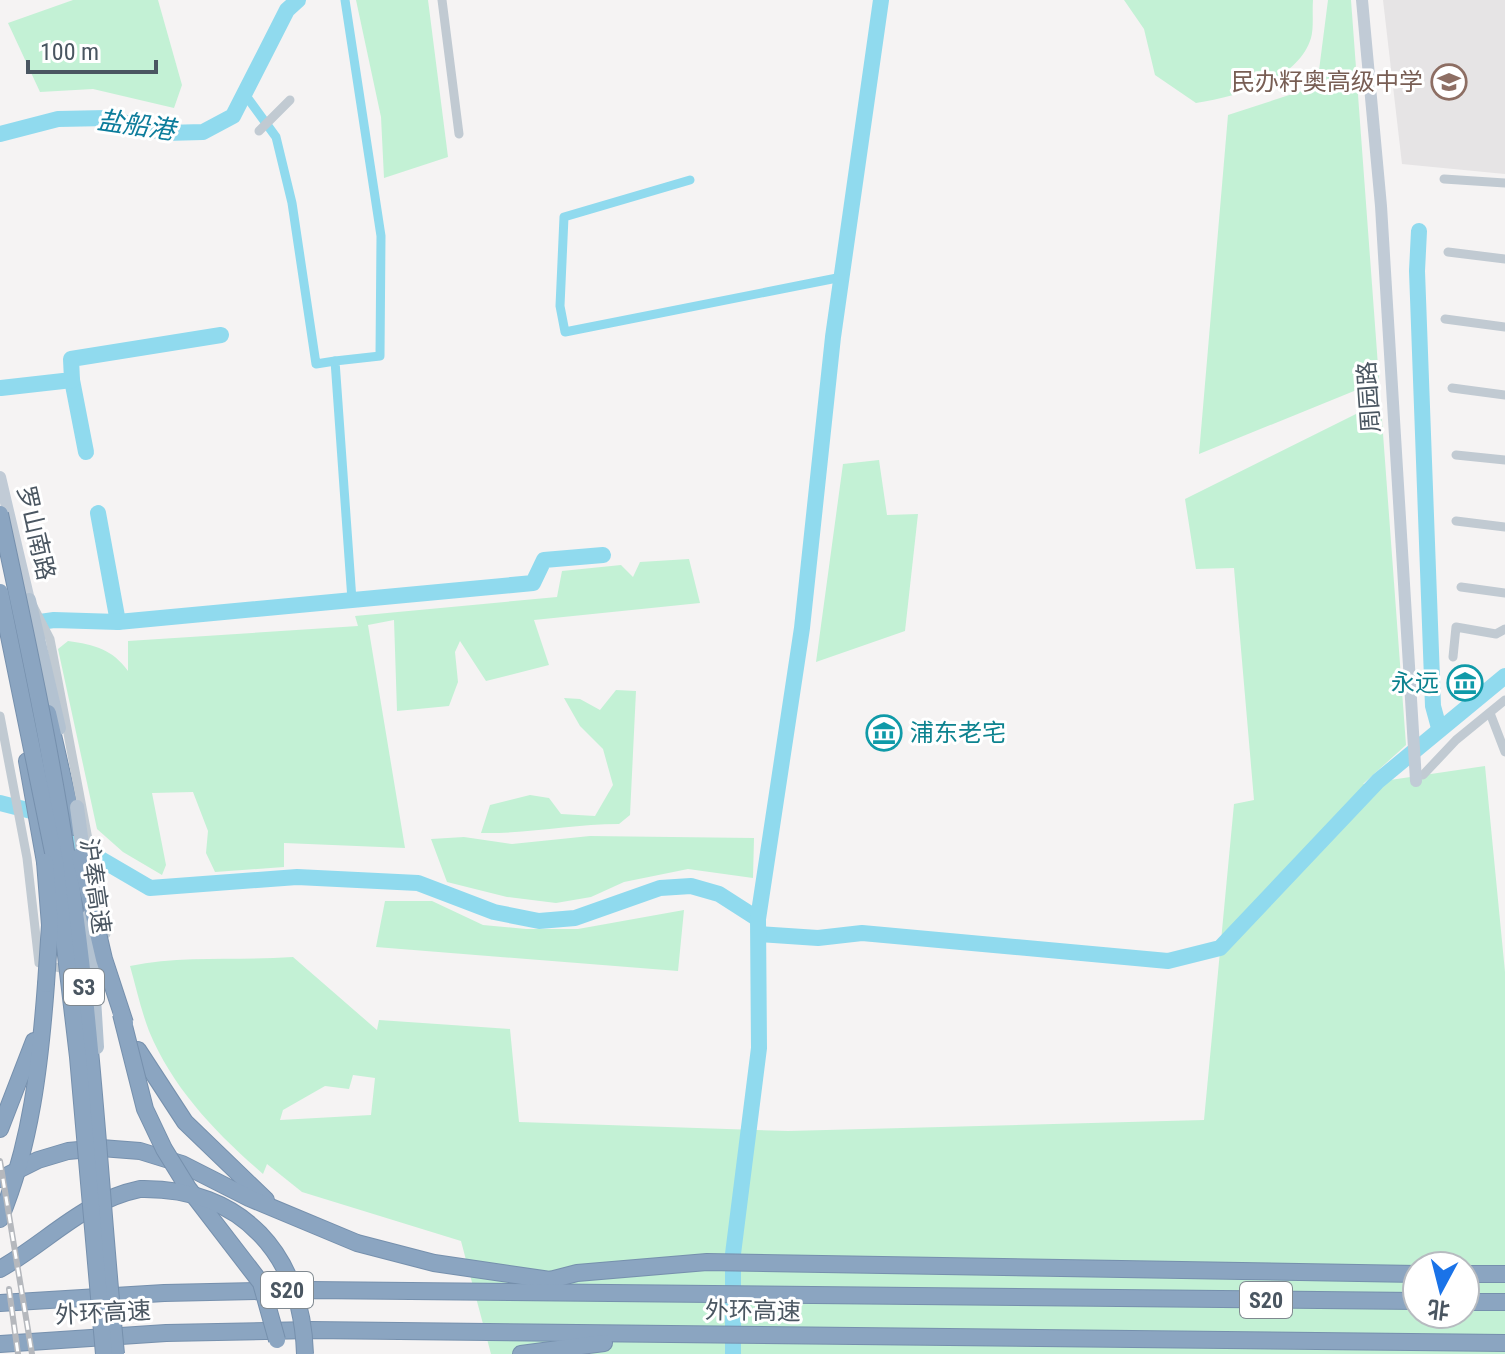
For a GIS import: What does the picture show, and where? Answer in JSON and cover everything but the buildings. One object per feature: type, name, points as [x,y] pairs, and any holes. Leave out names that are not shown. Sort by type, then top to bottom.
[{"type":"highway","name":"沪奉高速","points":[[0,514],[32,661],[68,860],[81,961],[106,1317]]},
{"type":"highway","name":"沪奉高速","points":[[2,601],[55,862],[106,1317]]},
{"type":"highway","points":[[32,661],[58,747],[100,944],[145,1109],[164,1149],[188,1188],[261,1283],[272,1312],[277,1354]]},
{"type":"highway","points":[[0,1219],[26,1134],[38,1066],[50,925],[45,862],[27,761],[15,664]]},
{"type":"highway","points":[[0,1129],[27,1064],[46,984]]},
{"type":"highway","points":[[121,1014],[148,1068],[185,1122],[270,1204]]},
{"type":"highway","points":[[0,1179],[38,1160],[68,1151],[101,1148],[154,1154],[325,1230],[392,1253],[477,1271],[550,1280],[574,1293]]},
{"type":"highway","points":[[0,1269],[81,1211],[107,1198],[140,1189],[175,1190],[207,1198],[234,1212],[258,1231],[279,1256],[292,1282],[301,1312],[305,1354]]},
{"type":"highway","points":[[550,1280],[577,1273],[707,1262],[1401,1274]]},
{"type":"highway","points":[[1481,1274],[1505,1274]]},
{"type":"highway","name":"外环高速","points":[[0,1303],[237,1291],[1401,1301]]},
{"type":"highway","points":[[1481,1302],[1505,1302]]},
{"type":"highway","points":[[101,1354],[106,1317]]},
{"type":"highway","points":[[106,1317],[116,1354]]},
{"type":"highway","name":"外环高速","points":[[0,1344],[238,1331],[1505,1343]]},
{"type":"highway","points":[[521,1354],[621,1343],[639,1334]]},
{"type":"highway","points":[[547,1349],[570,1354]]},
{"type":"main road","points":[[29,600],[81,807],[123,1354]]},
{"type":"main road","points":[[2,601],[43,783],[101,1354]]},
{"type":"street","points":[[442,0],[459,134]]},
{"type":"street","name":"周园路","points":[[1362,0],[1381,206],[1419,778]]},
{"type":"street","points":[[259,131],[290,100]]},
{"type":"street","points":[[1444,179],[1505,183]]},
{"type":"street","points":[[1448,252],[1505,259]]},
{"type":"street","points":[[1445,319],[1505,327]]},
{"type":"street","points":[[1452,388],[1505,395]]},
{"type":"street","points":[[1456,455],[1505,460]]},
{"type":"street","name":"罗山南路","points":[[0,477],[29,600]]},
{"type":"street","points":[[1456,521],[1505,527]]},
{"type":"street","points":[[1461,587],[1505,593]]},
{"type":"street","points":[[2,601],[29,600]]},
{"type":"street","points":[[1453,657],[1456,627],[1496,634],[1505,629]]},
{"type":"street","points":[[1419,778],[1456,740],[1505,700]]},
{"type":"street","points":[[1490,713],[1505,752]]},
{"type":"street","points":[[0,716],[27,858],[39,963],[74,972],[111,964],[81,807]]},
{"type":"shaded area","name":"民办籽奥高级中学","points":[[1383,0],[1505,0],[1505,174],[1402,164]]},
{"type":"green space","points":[[73,0],[158,0],[182,85],[174,108],[93,89],[40,92],[8,23]]},
{"type":"green space","points":[[356,0],[428,0],[448,157],[384,178],[381,117]]},
{"type":"green space","points":[[1124,0],[1313,0],[1312,34],[1304,53],[1279,76],[1246,91],[1196,103],[1155,75],[1144,29]]},
{"type":"green space","points":[[1328,0],[1351,0],[1406,745],[1363,784],[1485,766],[1505,972],[1505,1354],[491,1354],[461,1241],[302,1192],[267,1164],[263,1174],[197,1109],[170,1072],[146,1023],[130,966],[191,959],[293,957],[377,1030],[379,1020],[510,1029],[519,1122],[788,1131],[1204,1120],[1234,804],[1254,800],[1234,568],[1196,569],[1185,499],[1360,412],[1359,389],[1199,454],[1228,115],[1317,86]],"holes":[[[353,1075],[375,1078],[371,1115],[280,1120],[283,1110],[325,1086],[349,1089]]]},
{"type":"green space","points":[[879,460],[887,515],[918,514],[905,631],[816,662],[843,464]]},
{"type":"green space","points":[[689,559],[700,603],[534,620],[549,665],[486,681],[460,641],[455,652],[458,682],[449,706],[397,711],[394,620],[368,625],[405,848],[284,843],[284,867],[215,872],[206,853],[208,831],[193,792],[152,793],[166,865],[162,875],[123,852],[97,829],[58,649],[68,641],[102,649],[128,671],[128,641],[358,626],[355,616],[557,597],[562,571],[621,565],[633,577],[640,562]]},
{"type":"green space","points":[[616,690],[636,691],[630,815],[619,824],[481,833],[490,805],[530,795],[549,798],[561,814],[595,816],[613,785],[603,749],[580,726],[564,698],[580,699],[600,710]]},
{"type":"green space","points":[[590,836],[754,838],[753,878],[688,869],[624,882],[591,897],[556,903],[507,897],[447,882],[431,839],[464,837],[512,844]]},
{"type":"green space","points":[[385,901],[432,901],[483,925],[526,929],[578,929],[684,910],[678,971],[376,947]]},
{"type":"waterway","name":"盐船港","points":[[0,134],[58,119],[107,118],[165,133],[203,132],[233,116],[287,10],[298,0]]},
{"type":"waterway","points":[[345,0],[381,236],[380,356],[335,361],[352,600]]},
{"type":"waterway","points":[[733,1354],[733,1254],[759,1048],[758,919],[802,628],[833,337],[881,0]]},
{"type":"waterway","points":[[244,93],[276,137],[292,203],[316,364],[335,361]]},
{"type":"waterway","points":[[690,180],[564,217],[560,306],[565,332],[842,277]]},
{"type":"waterway","points":[[1419,231],[1417,271],[1433,706],[1439,728]]},
{"type":"waterway","points":[[1,388],[72,380],[71,359],[221,335]]},
{"type":"waterway","points":[[72,380],[86,452]]},
{"type":"waterway","points":[[98,513],[118,622]]},
{"type":"waterway","points":[[26,624],[54,620],[118,622],[533,583],[544,560],[603,555]]},
{"type":"waterway","points":[[759,934],[818,938],[862,933],[1168,961],[1220,948],[1378,781],[1505,676]]},
{"type":"waterway","points":[[0,803],[43,814],[85,850],[150,888],[297,877],[418,883],[494,912],[539,921],[575,918],[660,888],[691,886],[719,894],[758,919]]},
{"type":"railway","points":[[0,1161],[32,1354]]},
{"type":"railway","points":[[9,1289],[18,1354]]},
{"type":"place","name":"民办籽奥高级中学","points":[[1449,82]]},
{"type":"place","name":"永远","points":[[1465,683]]},
{"type":"place","name":"浦东老宅","points":[[884,733]]}]
